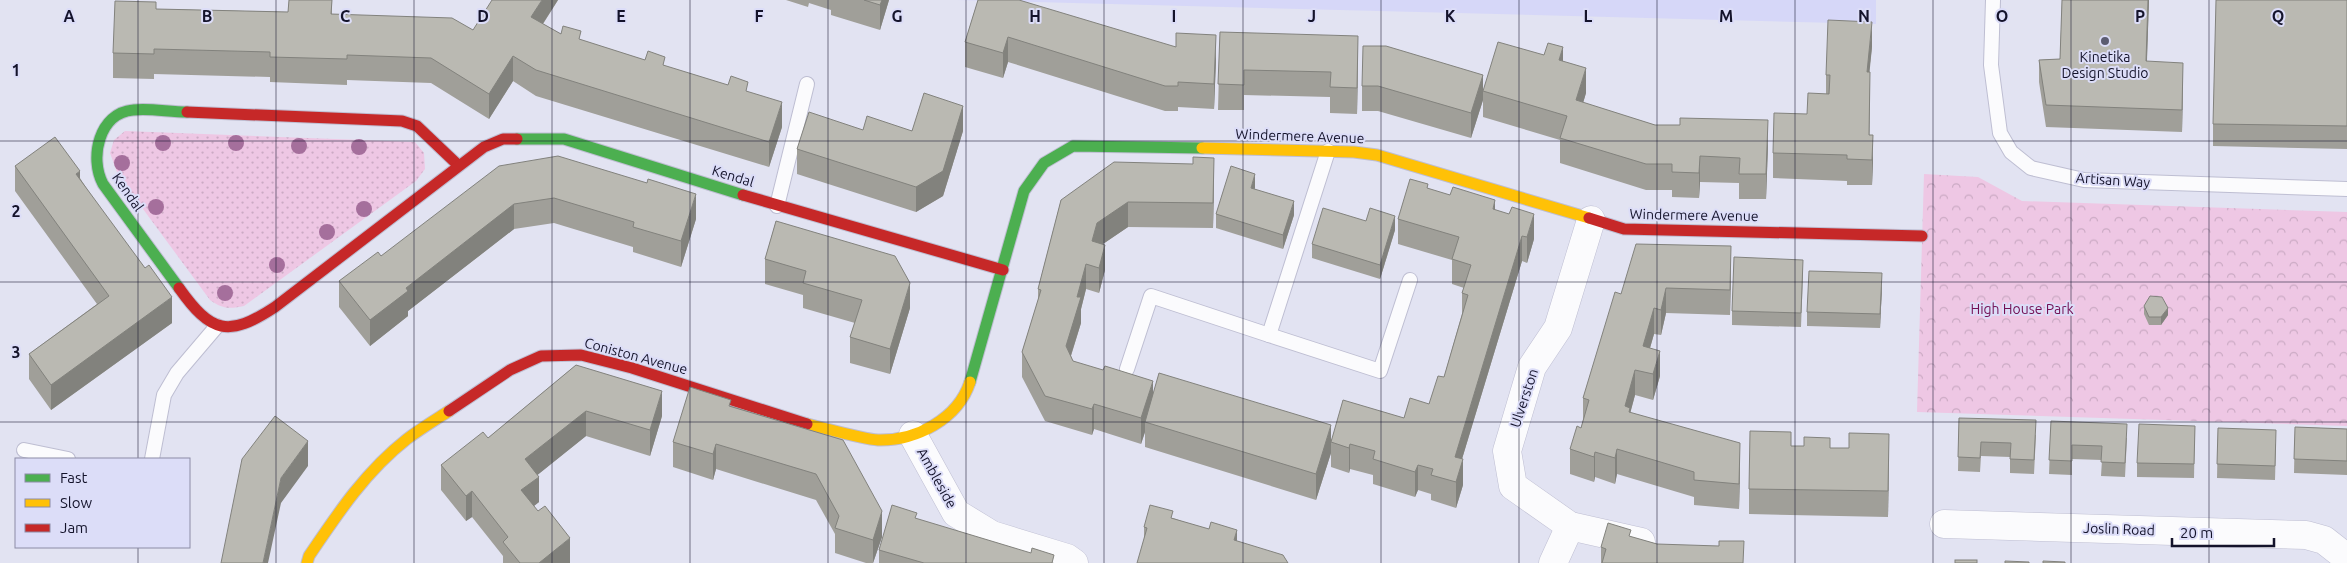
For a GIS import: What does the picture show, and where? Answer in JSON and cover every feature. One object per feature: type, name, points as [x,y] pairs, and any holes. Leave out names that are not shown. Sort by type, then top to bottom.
[{"type":"street","name":"Kendal","points":[[458,165],[417,126],[402,121],[131,110],[115,116],[106,124],[96,149],[99,178],[122,212],[198,311],[217,326],[235,326],[252,323],[458,165],[484,148],[503,139],[564,139],[777,206],[1003,270]]},
{"type":"street","name":"Windermere Avenue","points":[[913,435],[945,419],[967,392],[978,362],[1024,191],[1044,163],[1073,146],[1140,146],[1376,155],[1624,229],[1922,236]]},
{"type":"street","name":"Ulverston","points":[[1591,220],[1558,328],[1532,367],[1507,450],[1513,486],[1570,526],[1647,544]]},
{"type":"street","name":"Coniston Avenue","points":[[307,563],[309,556],[346,501],[369,474],[407,438],[510,370],[542,356],[581,355],[632,368],[808,424],[878,440],[913,435]]},
{"type":"street","name":"Ambleside","points":[[913,435],[956,513],[992,535],[1067,558],[1074,563]]},
{"type":"street","name":"Joslin Road","points":[[1944,524],[2306,535],[2324,540],[2347,558]]},
{"type":"street","points":[[1553,563],[1570,526]]},
{"type":"lane","name":"Artisan Way","points":[[1993,0],[1991,65],[2000,133],[2011,152],[2031,168],[2084,180],[2347,189]]},
{"type":"lane","points":[[777,206],[807,84]]},
{"type":"lane","points":[[1268,335],[1328,152]]},
{"type":"lane","points":[[1127,369],[1151,296],[1380,371],[1410,280]]},
{"type":"lane","points":[[152,458],[164,395],[177,373],[217,326]]},
{"type":"lane","points":[[24,450],[63,458]]},
{"type":"shaded area","points":[[956,0],[1876,0],[1876,24]]},
{"type":"green space","points":[[125,131],[415,142],[424,153],[425,169],[416,181],[244,306],[226,307],[210,300],[118,175],[110,153],[114,140]]},
{"type":"green space","name":"High House Park","points":[[1924,174],[1978,177],[2022,201],[2347,212],[2347,426],[1917,412]]},
{"type":"building","points":[[289,0],[332,0],[331,14],[452,18],[473,30],[492,0],[542,0],[531,17],[561,34],[563,26],[581,31],[579,39],[645,60],[648,51],[665,57],[663,65],[728,85],[731,76],[748,82],[746,91],[782,102],[769,142],[536,70],[513,56],[489,94],[431,58],[347,55],[347,59],[270,57],[270,52],[154,49],[154,54],[113,53],[115,1],[156,2],[156,9],[288,12]]},
{"type":"building","points":[[864,0],[882,0],[880,5]]},
{"type":"building","points":[[978,0],[1019,0],[1176,47],[1176,33],[1216,35],[1214,84],[1178,82],[1178,86],[1165,86],[1008,37],[1003,53],[965,42]]},
{"type":"building","name":"Kinetika Design Studio","points":[[2062,0],[2148,0],[2146,61],[2183,63],[2182,110],[2046,105],[2039,60],[2060,59]]},
{"type":"building","points":[[2216,0],[2347,0],[2347,126],[2213,124]]},
{"type":"building","points":[[1828,20],[1872,22],[1867,72],[1870,72],[1869,135],[1873,135],[1872,160],[1847,159],[1847,155],[1773,153],[1774,113],[1807,114],[1808,93],[1829,94],[1830,75],[1826,75]]},
{"type":"building","points":[[1220,32],[1358,36],[1357,88],[1330,87],[1331,72],[1244,70],[1244,85],[1218,84]]},
{"type":"building","points":[[1498,42],[1544,55],[1548,43],[1563,47],[1559,60],[1586,68],[1576,100],[1655,125],[1680,125],[1680,118],[1768,120],[1766,174],[1739,174],[1740,158],[1700,156],[1699,173],[1672,172],[1672,164],[1646,164],[1560,138],[1567,116],[1483,91]]},
{"type":"building","points":[[1363,46],[1386,46],[1483,75],[1471,113],[1378,86],[1362,86]]},
{"type":"building","points":[[924,93],[963,106],[943,171],[916,187],[797,149],[809,112],[863,130],[867,116],[912,131]]},
{"type":"building","points":[[55,137],[80,171],[76,174],[145,268],[149,265],[172,297],[51,385],[29,354],[109,296],[15,166]]},
{"type":"building","points":[[558,156],[647,183],[648,179],[696,194],[681,241],[633,227],[634,222],[554,198],[514,204],[406,288],[408,291],[370,320],[339,281],[378,252],[381,256],[499,166]]},
{"type":"building","points":[[1193,157],[1214,158],[1213,203],[1128,202],[1097,223],[1092,241],[1105,245],[1099,268],[1086,264],[1077,297],[1081,297],[1066,346],[1073,361],[1103,370],[1105,366],[1153,381],[1141,418],[1094,404],[1092,409],[1045,396],[1022,352],[1041,290],[1038,289],[1061,200],[1114,162],[1193,164]]},
{"type":"building","points":[[1231,166],[1255,174],[1251,188],[1294,201],[1283,235],[1216,214]]},
{"type":"building","points":[[1410,179],[1428,184],[1427,188],[1450,195],[1453,187],[1495,200],[1493,209],[1509,214],[1512,207],[1534,214],[1527,237],[1522,236],[1455,457],[1463,459],[1456,482],[1431,475],[1433,469],[1418,465],[1415,472],[1373,459],[1375,451],[1350,444],[1349,448],[1331,442],[1343,400],[1404,418],[1410,398],[1429,404],[1438,376],[1444,377],[1468,295],[1462,293],[1471,265],[1452,259],[1459,237],[1398,219]]},
{"type":"building","points":[[1323,208],[1366,221],[1370,208],[1395,216],[1380,265],[1312,244]]},
{"type":"building","points":[[776,221],[895,256],[910,283],[890,349],[850,337],[862,300],[803,283],[806,271],[765,259]]},
{"type":"building","points":[[1636,244],[1731,246],[1730,290],[1666,288],[1661,310],[1654,308],[1643,346],[1660,351],[1653,374],[1635,370],[1625,406],[1630,408],[1629,412],[1740,443],[1739,484],[1694,480],[1694,472],[1617,449],[1615,458],[1595,452],[1594,457],[1570,449],[1577,426],[1581,428],[1589,400],[1583,398],[1615,292],[1621,294]]},
{"type":"building","points":[[1734,257],[1803,260],[1801,313],[1732,311]]},
{"type":"building","points":[[1809,271],[1882,273],[1880,314],[1807,312]]},
{"type":"building","points":[[2150,296],[2162,297],[2168,308],[2161,317],[2149,317],[2144,306]]},
{"type":"building","points":[[576,365],[662,391],[650,430],[586,411],[525,459],[539,477],[521,490],[538,511],[545,506],[570,538],[539,563],[520,563],[503,542],[508,537],[472,491],[466,496],[441,465],[483,432],[488,438]]},
{"type":"building","points":[[1159,373],[1331,425],[1316,474],[1145,422]]},
{"type":"building","points":[[690,387],[731,400],[729,406],[843,440],[882,511],[873,540],[835,528],[839,516],[816,474],[716,444],[713,454],[673,442]]},
{"type":"building","points":[[275,416],[308,441],[281,478],[263,563],[221,563],[242,459]]},
{"type":"building","points":[[1959,418],[2036,420],[2034,460],[2010,459],[2011,443],[1981,442],[1980,458],[1958,457]]},
{"type":"building","points":[[2051,421],[2127,424],[2125,463],[2101,462],[2102,446],[2072,445],[2072,461],[2049,460]]},
{"type":"building","points":[[2139,424],[2195,426],[2194,464],[2137,463]]},
{"type":"building","points":[[2295,427],[2347,429],[2347,461],[2294,459]]},
{"type":"building","points":[[2218,428],[2276,430],[2275,466],[2217,464]]},
{"type":"building","points":[[1750,431],[1791,432],[1791,446],[1804,446],[1804,437],[1830,438],[1830,448],[1849,448],[1849,433],[1889,434],[1888,491],[1749,489]]},
{"type":"building","points":[[892,505],[917,513],[915,518],[1031,553],[1032,548],[1054,555],[1052,563],[924,563],[879,550]]},
{"type":"building","points":[[1150,505],[1173,511],[1171,518],[1209,529],[1211,522],[1237,530],[1234,540],[1283,555],[1288,563],[1137,563],[1147,528],[1144,527]]},
{"type":"building","points":[[1608,523],[1631,530],[1629,536],[1657,544],[1719,546],[1719,541],[1744,541],[1743,563],[1602,563],[1606,549],[1601,547]]},
{"type":"building","points":[[1955,560],[1977,560],[1977,563],[1955,563]]},
{"type":"building","points":[[2005,561],[2029,562],[2029,563],[2005,563]]},
{"type":"building","points":[[2043,561],[2065,562],[2065,563],[2043,563]]},
{"type":"traffic: fast","points":[[179,288],[103,184],[97,162],[97,150],[105,128],[112,119],[121,113],[133,110],[187,112]]},
{"type":"traffic: fast","points":[[517,139],[564,139],[743,195]]},
{"type":"traffic: fast","points":[[970,382],[1024,191],[1044,163],[1073,146],[1202,148]]},
{"type":"traffic: slow","points":[[1202,148],[1354,152],[1377,155],[1589,218]]},
{"type":"traffic: slow","points":[[807,424],[853,436],[878,440],[907,437],[921,432],[946,417],[956,407],[970,382]]},
{"type":"traffic: slow","points":[[307,563],[309,556],[342,509],[378,465],[407,439],[449,411]]},
{"type":"traffic: jam","points":[[187,112],[402,121],[417,126],[458,165]]},
{"type":"traffic: jam","points":[[179,288],[201,314],[211,322],[221,326],[245,323],[259,317],[275,307],[484,147],[503,139],[517,139]]},
{"type":"traffic: jam","points":[[743,195],[1003,270]]},
{"type":"traffic: jam","points":[[1589,218],[1624,229],[1922,236]]},
{"type":"traffic: jam","points":[[449,411],[510,370],[541,356],[581,355],[632,368],[807,424]]},
{"type":"place","name":"Kinetika Design Studio","points":[[2105,41]]}]
